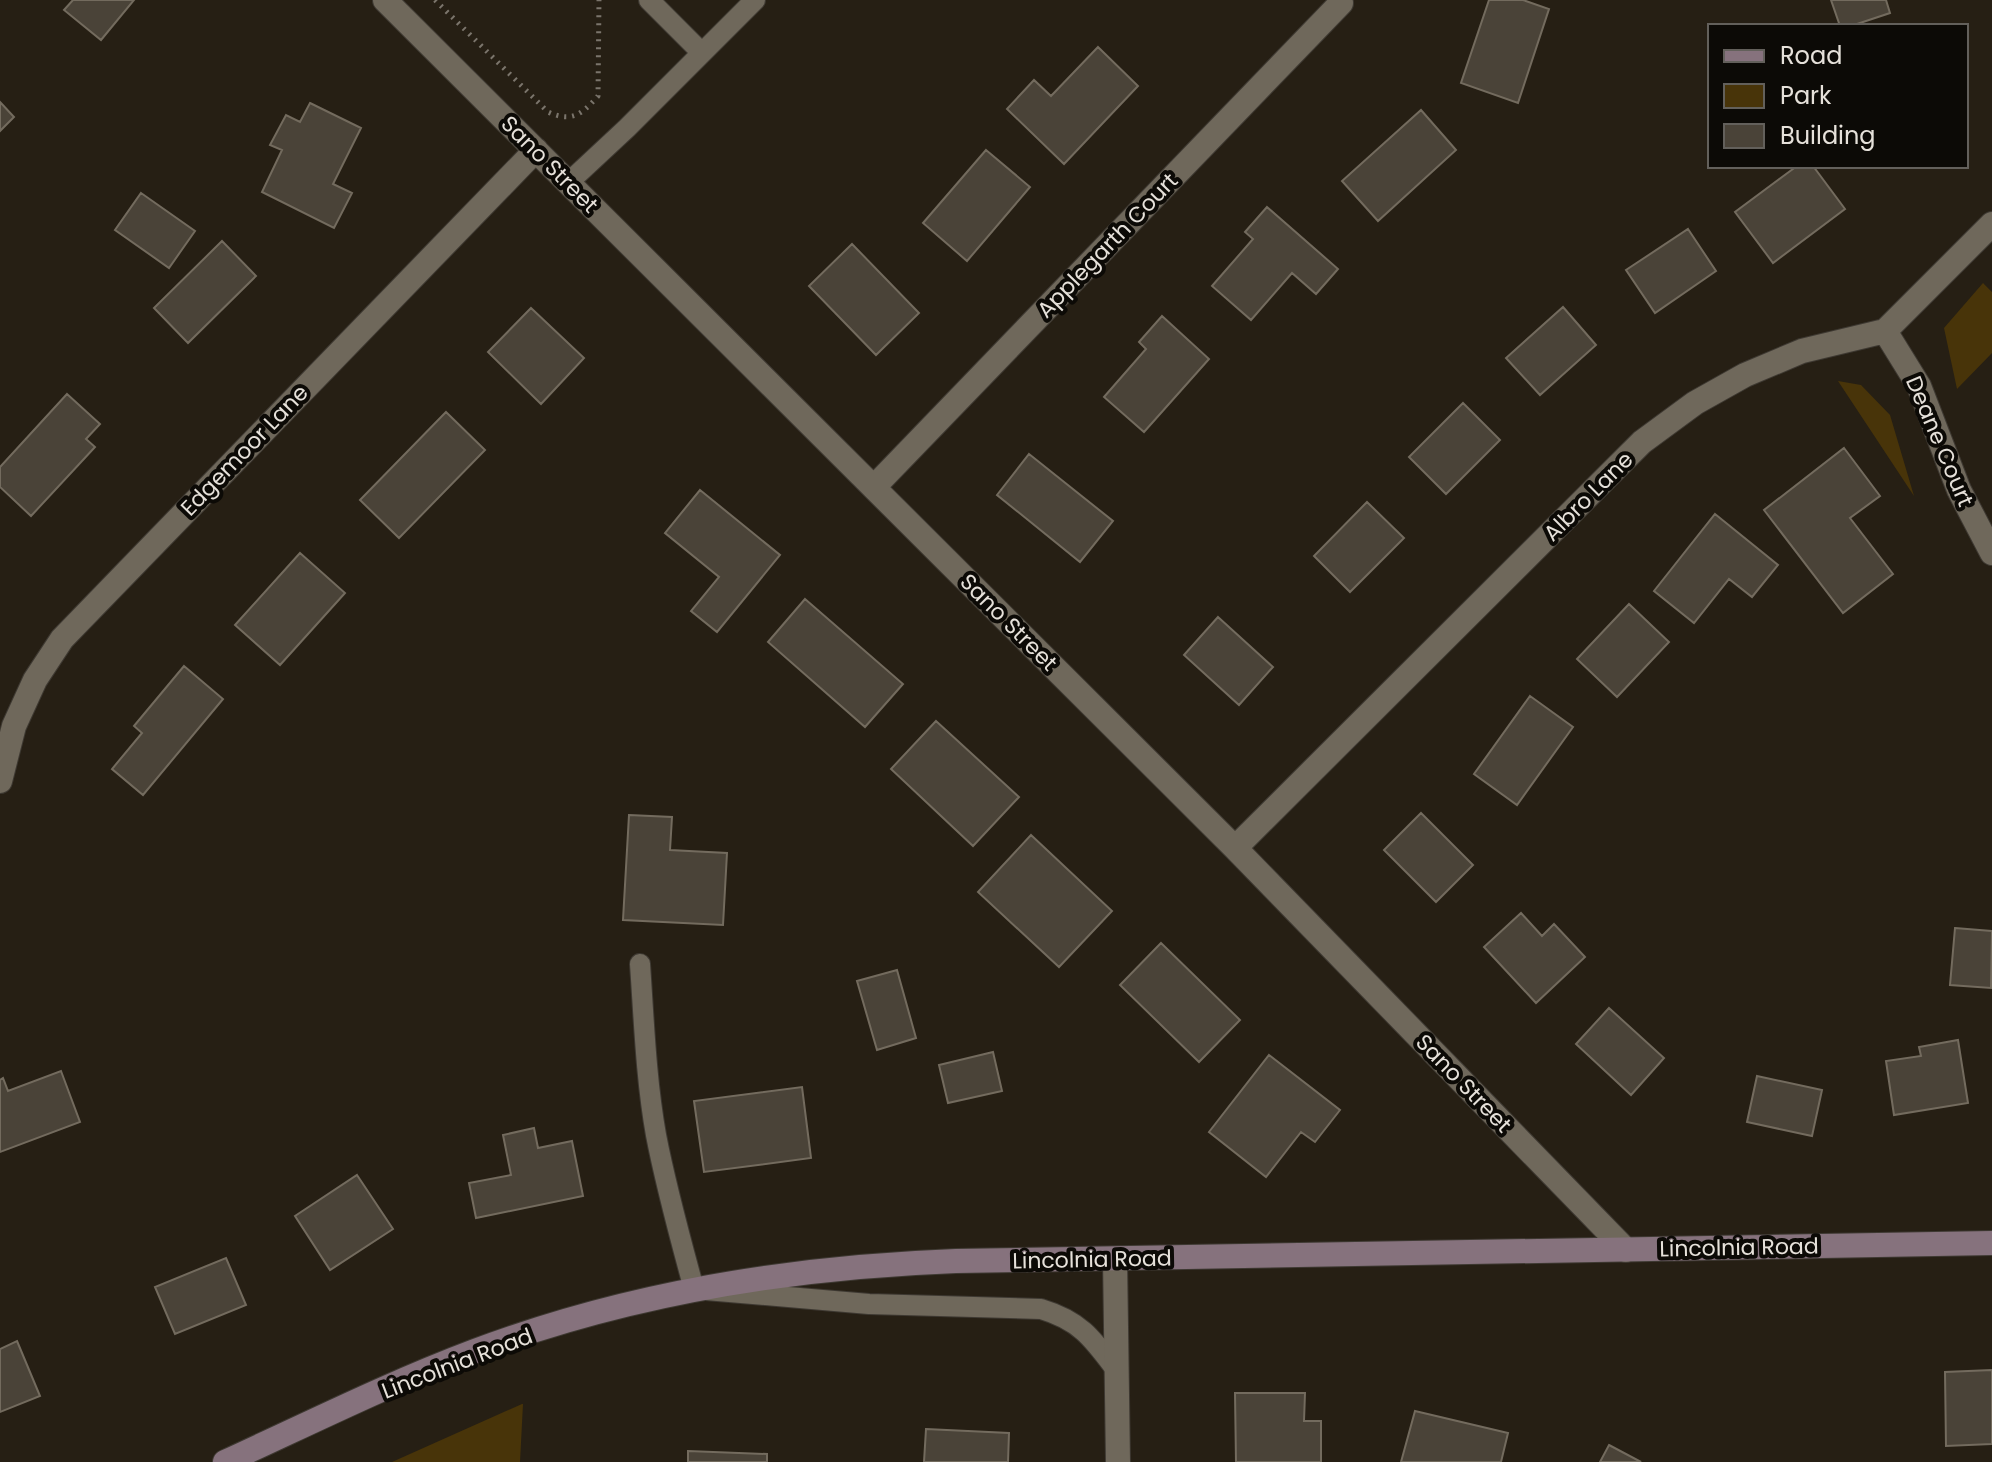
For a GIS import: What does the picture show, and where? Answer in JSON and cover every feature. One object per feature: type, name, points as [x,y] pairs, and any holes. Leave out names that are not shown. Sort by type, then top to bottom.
[{"type":"main road","name":"Lincolnia Road","points":[[225,1462],[475,1351],[619,1307],[757,1277],[850,1266],[956,1261],[1992,1243]]},
{"type":"street","name":"Sano Street","points":[[385,0],[1235,848],[1626,1250]]},
{"type":"street","name":"Applegarth Court","points":[[874,487],[1341,3]]},
{"type":"street","name":"Edgemoor Lane","points":[[0,781],[14,726],[35,680],[62,639],[536,150]]},
{"type":"street","points":[[1885,331],[1992,224]]},
{"type":"street","name":"Deane Court","points":[[1885,331],[1919,386],[1959,490],[1992,553]]},
{"type":"street","name":"Albro Lane","points":[[1235,848],[1642,442],[1695,403],[1745,375],[1802,351],[1885,331]]},
{"type":"street","points":[[1115,1259],[1118,1462]]},
{"type":"lane","points":[[649,0],[702,53]]},
{"type":"lane","points":[[568,183],[755,0]]},
{"type":"lane","points":[[640,964],[648,1077],[656,1133],[694,1289],[869,1304],[1041,1309],[1077,1324],[1094,1340],[1117,1371]]},
{"type":"path","points":[[435,0],[548,112],[562,119],[583,113],[598,96],[599,0]]},
{"type":"green space","points":[[1983,283],[1992,292],[1992,353],[1957,389],[1944,328]]},
{"type":"green space","points":[[1838,381],[1861,385],[1890,415],[1914,496]]},
{"type":"green space","points":[[522,1404],[520,1462],[392,1462]]},
{"type":"building","points":[[73,0],[134,0],[101,40],[64,10]]},
{"type":"building","points":[[1489,0],[1523,0],[1549,9],[1518,103],[1461,83]]},
{"type":"building","points":[[1831,0],[1886,0],[1890,13],[1857,24],[1839,24]]},
{"type":"building","points":[[1098,47],[1138,86],[1064,164],[1007,109],[1034,80],[1051,96]]},
{"type":"building","points":[[0,102],[14,117],[0,131]]},
{"type":"building","points":[[310,103],[361,128],[333,184],[352,193],[334,228],[262,192],[282,150],[270,145],[286,115],[300,122]]},
{"type":"building","points":[[1421,110],[1456,150],[1378,221],[1342,181]]},
{"type":"building","points":[[986,150],[1030,187],[967,261],[923,223]]},
{"type":"building","points":[[1794,168],[1814,168],[1845,209],[1773,263],[1735,212]]},
{"type":"building","points":[[141,193],[195,231],[169,268],[115,230]]},
{"type":"building","points":[[1267,207],[1338,269],[1316,294],[1292,273],[1251,320],[1212,286],[1253,239],[1245,232]]},
{"type":"building","points":[[1688,229],[1716,271],[1655,313],[1626,270]]},
{"type":"building","points":[[222,241],[256,276],[188,343],[154,308]]},
{"type":"building","points":[[852,244],[919,313],[876,355],[809,286]]},
{"type":"building","points":[[1563,307],[1596,345],[1540,395],[1506,358]]},
{"type":"building","points":[[531,308],[584,358],[541,404],[488,352]]},
{"type":"building","points":[[1162,316],[1209,359],[1144,432],[1104,397],[1146,349],[1139,342]]},
{"type":"building","points":[[67,394],[100,424],[86,439],[95,447],[31,516],[0,487],[0,467]]},
{"type":"building","points":[[1463,403],[1500,440],[1446,494],[1409,457]]},
{"type":"building","points":[[446,412],[485,450],[399,538],[360,500]]},
{"type":"building","points":[[1844,448],[1880,496],[1850,518],[1893,574],[1843,613],[1764,510]]},
{"type":"building","points":[[1029,454],[1113,521],[1080,562],[997,495]]},
{"type":"building","points":[[700,490],[780,555],[717,632],[691,611],[719,577],[665,533]]},
{"type":"building","points":[[1367,502],[1404,538],[1350,592],[1314,556]]},
{"type":"building","points":[[1715,514],[1778,565],[1752,597],[1729,579],[1694,623],[1654,591]]},
{"type":"building","points":[[300,553],[345,593],[280,665],[235,625]]},
{"type":"building","points":[[805,599],[903,684],[865,727],[768,642]]},
{"type":"building","points":[[1629,604],[1669,642],[1617,697],[1577,659]]},
{"type":"building","points":[[1218,617],[1273,667],[1239,705],[1184,655]]},
{"type":"building","points":[[184,666],[223,699],[143,795],[112,769],[142,733],[134,726]]},
{"type":"building","points":[[1530,696],[1573,727],[1517,805],[1474,774]]},
{"type":"building","points":[[936,721],[1019,797],[973,846],[891,769]]},
{"type":"building","points":[[1421,813],[1473,865],[1436,902],[1384,850]]},
{"type":"building","points":[[629,815],[672,817],[670,850],[727,853],[723,925],[623,920]]},
{"type":"building","points":[[1031,835],[1112,911],[1059,967],[978,892]]},
{"type":"building","points":[[1521,913],[1542,936],[1554,924],[1585,957],[1536,1003],[1484,947]]},
{"type":"building","points":[[1955,928],[1992,931],[1991,988],[1950,985]]},
{"type":"building","points":[[1161,943],[1240,1020],[1199,1062],[1120,985]]},
{"type":"building","points":[[897,970],[916,1038],[877,1050],[857,981]]},
{"type":"building","points":[[1609,1008],[1664,1058],[1631,1095],[1576,1044]]},
{"type":"building","points":[[1958,1040],[1968,1103],[1894,1115],[1886,1061],[1921,1056],[1919,1047]]},
{"type":"building","points":[[993,1052],[1002,1091],[948,1103],[939,1065]]},
{"type":"building","points":[[1269,1055],[1340,1110],[1315,1142],[1301,1132],[1266,1177],[1209,1132]]},
{"type":"building","points":[[61,1071],[80,1122],[0,1152],[0,1080],[3,1078],[8,1091]]},
{"type":"building","points":[[1757,1076],[1822,1090],[1812,1136],[1747,1122]]},
{"type":"building","points":[[802,1087],[811,1158],[704,1172],[694,1101]]},
{"type":"building","points":[[534,1128],[538,1148],[572,1141],[583,1196],[476,1218],[469,1183],[511,1175],[503,1135]]},
{"type":"building","points":[[357,1175],[393,1229],[330,1270],[295,1216]]},
{"type":"building","points":[[226,1258],[246,1305],[175,1334],[155,1287]]},
{"type":"building","points":[[17,1341],[40,1396],[0,1412],[0,1349]]},
{"type":"building","points":[[1992,1370],[1992,1444],[1946,1446],[1945,1372]]},
{"type":"building","points":[[1235,1393],[1305,1393],[1304,1421],[1321,1421],[1321,1462],[1236,1462]]},
{"type":"building","points":[[1415,1411],[1508,1433],[1501,1462],[1401,1462]]},
{"type":"building","points":[[926,1429],[1009,1433],[1008,1462],[924,1462]]},
{"type":"building","points":[[1609,1445],[1641,1462],[1600,1462]]},
{"type":"building","points":[[688,1451],[767,1454],[767,1462],[688,1462]]}]
